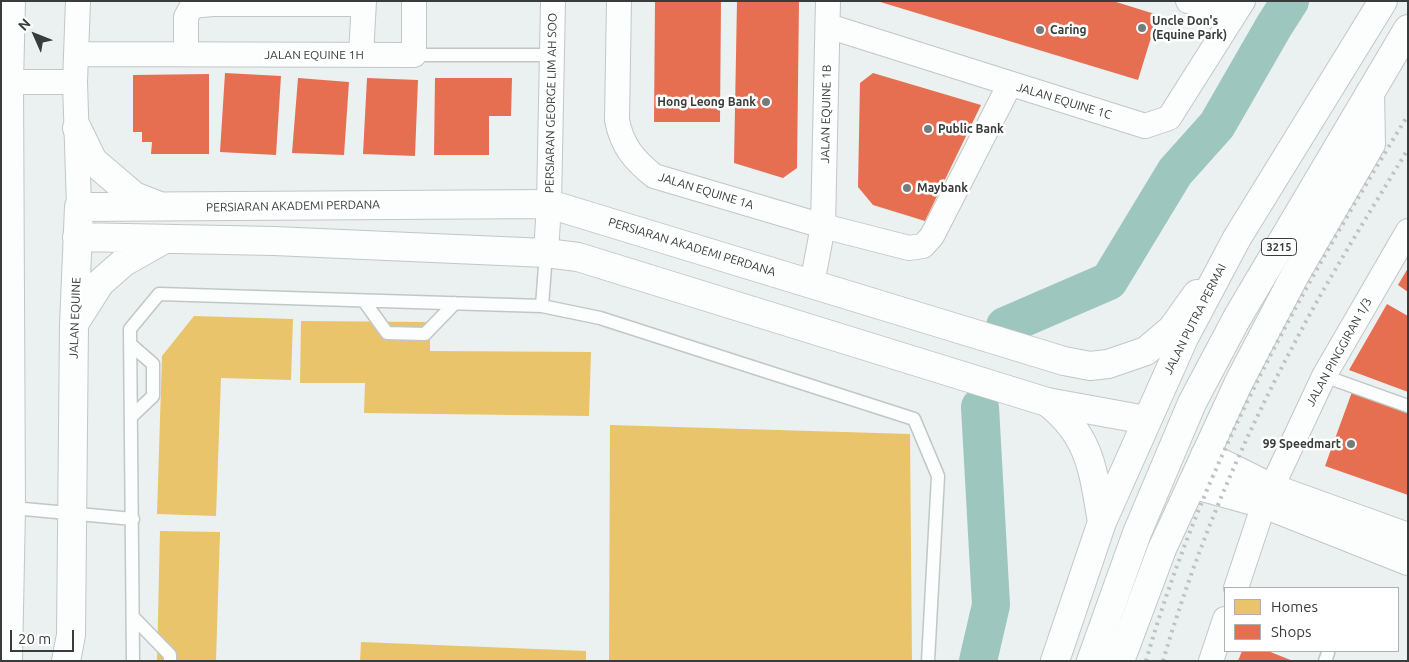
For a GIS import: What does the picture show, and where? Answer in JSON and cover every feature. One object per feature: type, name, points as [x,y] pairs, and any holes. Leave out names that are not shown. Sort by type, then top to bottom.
[{"type":"street","points":[[10,661],[7,508],[6,82],[13,1]]},
{"type":"street","name":"JALAN EQUINE","points":[[71,652],[71,513],[78,207],[75,82],[78,1]]},
{"type":"street","points":[[186,54],[186,17],[192,6],[198,4],[353,4],[362,1],[362,55]]},
{"type":"street","points":[[414,1],[414,55]]},
{"type":"street","name":"PERSIARAN GEORGE LIM AH SOO","points":[[546,253],[549,204],[553,1]]},
{"type":"street","name":"JALAN EQUINE 1A","points":[[619,1],[617,120],[620,136],[636,161],[654,176],[823,226]]},
{"type":"street","name":"JALAN EQUINE 1B","points":[[812,284],[823,226],[828,1]]},
{"type":"street","points":[[1188,1],[1239,8]]},
{"type":"street","name":"JALAN PUTRA PERMAI","points":[[1055,661],[1102,522],[1184,338],[1237,238],[1383,1]]},
{"type":"street","name":"JALAN EQUINE 1C","points":[[828,26],[1145,126],[1169,118],[1239,8]]},
{"type":"street","name":"3215","points":[[1091,661],[1137,533],[1192,403],[1237,318],[1408,29]]},
{"type":"street","name":"JALAN EQUINE 1H","points":[[76,54],[414,55]]},
{"type":"street","points":[[6,82],[75,82]]},
{"type":"street","points":[[823,226],[909,248],[922,246],[932,236],[1010,84]]},
{"type":"street","points":[[1120,661],[1162,549],[1239,382],[1295,275],[1371,144],[1370,93]]},
{"type":"street","points":[[77,128],[92,160],[111,178],[134,196],[164,208]]},
{"type":"street","name":"PERSIARAN AKADEMI PERDANA","points":[[78,207],[164,208],[549,204],[1064,361],[1090,366],[1108,364],[1146,351],[1172,329],[1237,238]]},
{"type":"street","name":"JALAN PINGGIRAN 1/3","points":[[1236,587],[1268,496],[1324,376],[1408,231]]},
{"type":"street","points":[[77,237],[274,241],[578,256],[1047,402],[1158,422],[1171,418],[1192,403]]},
{"type":"street","points":[[74,325],[100,283],[124,262],[164,240]]},
{"type":"street","points":[[1047,402],[1064,415],[1083,442],[1093,470],[1102,522]]},
{"type":"street","points":[[1205,455],[1268,496],[1408,561]]},
{"type":"street","points":[[1192,484],[1268,496],[1408,537]]},
{"type":"street","points":[[1211,661],[1224,622]]},
{"type":"lane","name":"JALAN EQUINE 1H","points":[[414,55],[552,56]]},
{"type":"lane","points":[[542,306],[546,253]]},
{"type":"lane","points":[[133,661],[130,329],[158,294],[542,306],[600,318],[914,419],[938,476],[928,661]]},
{"type":"lane","points":[[364,300],[387,333],[425,334],[455,303]]},
{"type":"lane","points":[[130,344],[153,364],[153,396],[131,417]]},
{"type":"lane","points":[[1324,376],[1408,406]]},
{"type":"lane","points":[[7,508],[133,519]]},
{"type":"lane","points":[[133,618],[170,655],[170,661]]},
{"type":"building: Homes","points":[[194,316],[293,319],[291,380],[221,378],[216,516],[157,514],[162,356]]},
{"type":"building: Homes","points":[[301,321],[430,322],[430,351],[591,352],[589,416],[364,413],[365,383],[300,383]]},
{"type":"building: Homes","points":[[610,425],[910,434],[912,661],[609,661]]},
{"type":"building: Homes","points":[[160,531],[220,532],[216,661],[157,661]]},
{"type":"building: Homes","points":[[361,642],[586,651],[586,661],[360,661]]},
{"type":"building: Shops","points":[[655,1],[721,1],[720,122],[654,122]]},
{"type":"building: Shops","points":[[737,1],[799,1],[797,168],[783,178],[734,163]]},
{"type":"building: Shops","points":[[877,1],[1113,1],[1158,15],[1138,80]]},
{"type":"building: Shops","points":[[225,73],[281,76],[276,155],[220,152]]},
{"type":"building: Shops","points":[[873,73],[981,105],[925,221],[873,205],[858,187],[860,83]]},
{"type":"building: Shops","points":[[209,74],[209,154],[151,154],[152,142],[142,142],[142,132],[133,132],[133,75]]},
{"type":"building: Shops","points":[[298,78],[349,82],[344,155],[292,153]]},
{"type":"building: Shops","points":[[367,78],[418,80],[415,156],[363,154]]},
{"type":"building: Shops","points":[[435,78],[512,78],[511,116],[489,116],[489,155],[434,155]]},
{"type":"building: Shops","points":[[1408,268],[1408,292],[1398,285]]},
{"type":"building: Shops","points":[[1387,304],[1408,316],[1408,392],[1349,370]]},
{"type":"building: Shops","points":[[1352,392],[1408,412],[1408,495],[1325,466]]},
{"type":"building: Shops","points":[[1242,652],[1270,652],[1293,661],[1238,661]]},
{"type":"waterway","points":[[1005,326],[1109,281],[1175,172],[1217,125],[1290,1]]},
{"type":"waterway","points":[[978,661],[991,605],[980,407]]},
{"type":"railway","points":[[1146,661],[1169,588],[1196,517],[1258,379],[1330,246],[1408,115]]},
{"type":"railway","points":[[1163,661],[1204,540],[1255,422],[1320,296],[1408,149]]},
{"type":"place","name":"Uncle Don's (Equine Park)","points":[[1142,28]]},
{"type":"place","name":"Caring","points":[[1040,30]]},
{"type":"place","name":"Hong Leong Bank","points":[[766,102]]},
{"type":"place","name":"Public Bank","points":[[928,129]]},
{"type":"place","name":"Maybank","points":[[907,188]]},
{"type":"place","name":"99 Speedmart","points":[[1351,444]]}]
